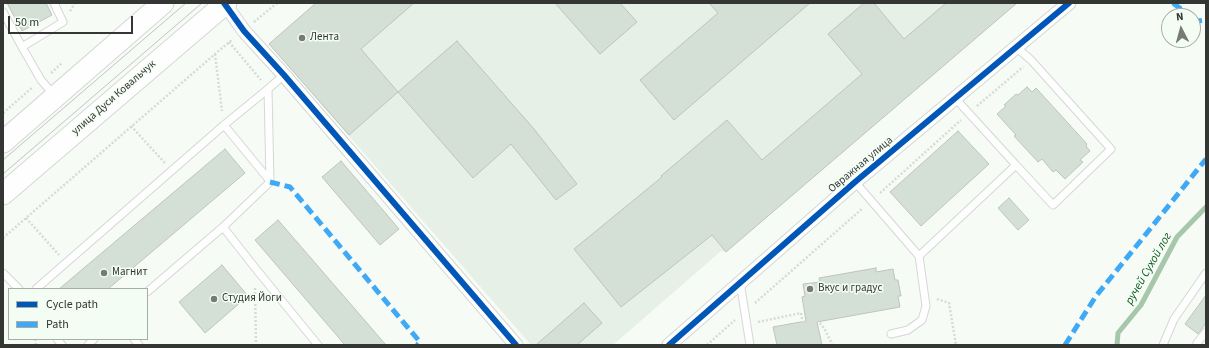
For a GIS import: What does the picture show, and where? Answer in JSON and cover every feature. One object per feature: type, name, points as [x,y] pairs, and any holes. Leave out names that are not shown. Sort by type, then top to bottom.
[{"type":"main road","points":[[3,142],[163,3]]},
{"type":"main road","name":"улица Дуси Ковальчук","points":[[3,194],[225,3]]},
{"type":"street","points":[[225,3],[244,30],[284,74],[516,345]]},
{"type":"street","name":"Овражная улица","points":[[669,345],[855,182],[1069,3]]},
{"type":"lane","points":[[22,47],[63,22],[54,3]]},
{"type":"lane","points":[[3,12],[41,80],[56,96]]},
{"type":"lane","points":[[955,98],[1053,205],[1111,149],[1030,60],[1016,47]]},
{"type":"lane","points":[[37,288],[284,74]]},
{"type":"lane","points":[[148,291],[223,227],[270,182],[268,89]]},
{"type":"lane","points":[[224,125],[270,182]]},
{"type":"lane","points":[[919,256],[1016,165]]},
{"type":"lane","points":[[855,182],[919,256],[926,306],[922,320],[908,330],[891,334]]},
{"type":"lane","points":[[223,227],[318,345]]},
{"type":"lane","points":[[3,273],[18,288]]},
{"type":"lane","points":[[1163,345],[1174,319],[1206,273]]},
{"type":"lane","points":[[740,282],[750,345]]},
{"type":"lane","points":[[1198,345],[1197,343],[1206,332]]},
{"type":"path","points":[[229,42],[268,89]]},
{"type":"path","points":[[3,238],[215,54],[224,125]]},
{"type":"path","points":[[131,126],[172,171]]},
{"type":"path","points":[[26,218],[66,263]]},
{"type":"path","points":[[256,269],[256,345]]},
{"type":"path","points":[[924,294],[949,303],[956,345]]},
{"type":"path","points":[[746,324],[801,314],[803,323],[818,321],[824,328],[832,344]]},
{"type":"shaded area","points":[[316,3],[1000,3],[1005,13],[726,252],[721,251],[613,345],[531,345],[269,44]]},
{"type":"building","points":[[7,3],[46,3],[52,15],[22,31]]},
{"type":"building","points":[[316,3],[414,3],[361,49],[398,92],[349,135],[269,44]]},
{"type":"building","points":[[555,3],[620,3],[637,22],[600,54]]},
{"type":"building","points":[[709,3],[810,3],[674,120],[640,80],[718,13]]},
{"type":"building","points":[[864,3],[874,3],[904,39],[946,3],[1017,3],[726,252],[712,235],[621,307],[574,249],[662,177],[661,176],[727,120],[762,160],[862,74],[828,34]]},
{"type":"building","points":[[457,41],[534,129],[577,184],[556,200],[511,144],[473,178],[398,92]]},
{"type":"building","points":[[1027,87],[1032,92],[1036,88],[1087,144],[1086,146],[1090,151],[1080,160],[1083,162],[1065,179],[1056,170],[1053,172],[1042,159],[1038,162],[1014,136],[1016,135],[997,114],[1016,94],[1018,95]]},
{"type":"building","points":[[958,131],[989,164],[921,226],[890,192]]},
{"type":"building","points":[[225,149],[245,173],[109,288],[60,288]]},
{"type":"building","points":[[341,161],[399,229],[380,245],[322,177]]},
{"type":"building","points":[[1009,198],[1029,220],[1018,230],[998,208]]},
{"type":"building","points":[[278,220],[386,345],[345,345],[255,240]]},
{"type":"building","name":"Студия Йоги","points":[[222,265],[248,296],[205,333],[179,302]]},
{"type":"building","points":[[876,268],[876,272],[893,269],[895,280],[898,280],[901,296],[898,296],[900,307],[817,322],[822,345],[777,345],[773,327],[806,321],[802,297],[805,296],[803,284],[820,282],[819,278]]},
{"type":"building","points":[[1206,295],[1206,323],[1198,334],[1185,324]]},
{"type":"building","points":[[584,303],[602,323],[577,345],[536,345]]},
{"type":"waterway","name":"ручей Сухой лог","points":[[1117,345],[1118,333],[1141,305],[1177,237],[1206,207]]},
{"type":"tram line","points":[[3,160],[186,3]]},
{"type":"tram line","points":[[3,174],[202,3]]},
{"type":"marked path","points":[[1173,3],[1180,8]]},
{"type":"marked path","points":[[1201,21],[1206,20]]},
{"type":"marked path","points":[[1065,345],[1096,296],[1206,159]]},
{"type":"marked path","points":[[270,182],[290,187],[420,342],[417,345]]},
{"type":"cycle path","points":[[224,3],[244,31],[284,75],[516,345]]},
{"type":"cycle path","points":[[669,345],[855,182],[1069,3]]},
{"type":"place","name":"Лента","points":[[302,38]]},
{"type":"place","name":"Магнит","points":[[104,273]]},
{"type":"place","name":"Вкус и градус","points":[[810,289]]},
{"type":"place","name":"Студия Йоги","points":[[214,299]]}]
